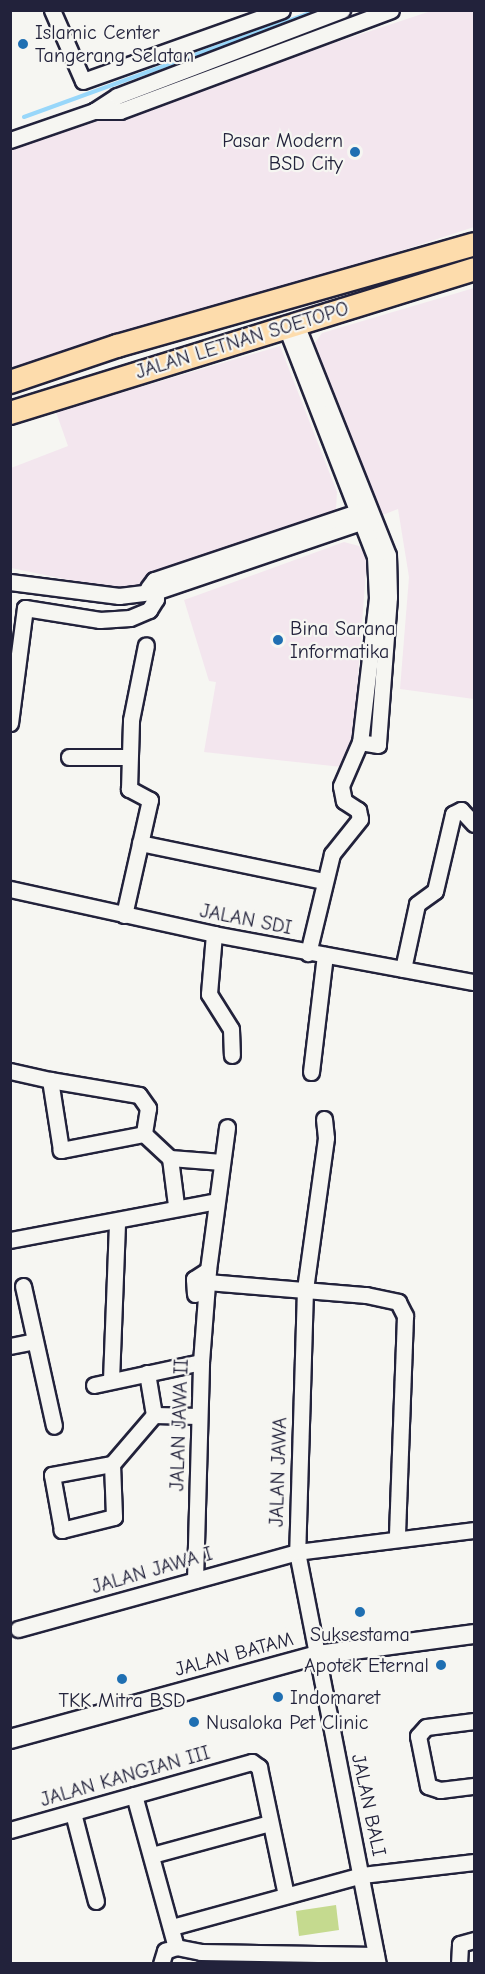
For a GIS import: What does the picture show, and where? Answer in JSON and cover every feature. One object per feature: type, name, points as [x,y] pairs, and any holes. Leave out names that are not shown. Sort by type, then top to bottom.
[{"type":"main road","name":"JALAN LETNAN SOETOPO","points":[[10,382],[252,307],[474,243]]},
{"type":"main road","name":"JALAN LETNAN SOETOPO","points":[[10,413],[474,269]]},
{"type":"main road","points":[[92,355],[102,384]]},
{"type":"street","points":[[10,140],[94,111],[117,96],[342,10]]},
{"type":"street","points":[[94,111],[120,111],[391,10]]},
{"type":"street","points":[[57,12],[82,80],[277,11]]},
{"type":"street","points":[[291,325],[367,514],[375,557],[377,598],[360,742],[341,792],[345,803],[358,810],[360,819],[334,848],[324,881],[309,953]]},
{"type":"street","points":[[10,582],[119,596],[153,587],[367,514]]},
{"type":"street","points":[[10,723],[26,608],[117,620],[149,610],[153,587]]},
{"type":"street","points":[[124,915],[150,800],[130,792],[128,757],[146,645]]},
{"type":"street","points":[[69,757],[128,757]]},
{"type":"street","points":[[403,969],[417,904],[435,891],[451,819],[461,810],[474,824]]},
{"type":"street","points":[[140,843],[324,881]]},
{"type":"street","name":"JALAN SDI","points":[[10,889],[214,934],[474,982]]},
{"type":"street","points":[[214,934],[209,994],[231,1029],[232,1055]]},
{"type":"street","points":[[311,1072],[325,955]]},
{"type":"street","points":[[10,1071],[139,1095],[147,1108],[144,1134]]},
{"type":"street","points":[[50,1080],[61,1150],[144,1134]]},
{"type":"street","name":"JALAN JAWA","points":[[317,1655],[297,1552],[305,1289],[326,1138],[324,1119]]},
{"type":"street","name":"JALAN JAWA II","points":[[195,1580],[201,1362],[207,1276],[227,1127]]},
{"type":"street","points":[[144,1134],[170,1158],[222,1162]]},
{"type":"street","points":[[170,1158],[176,1205]]},
{"type":"street","points":[[10,1240],[117,1221],[176,1205],[216,1201]]},
{"type":"street","points":[[111,1380],[117,1221]]},
{"type":"street","points":[[207,1276],[391,1298],[405,1316],[398,1539]]},
{"type":"street","name":"JALAN JAWA II","points":[[195,1294],[194,1280],[207,1276]]},
{"type":"street","points":[[23,1286],[54,1426]]},
{"type":"street","points":[[10,1346],[35,1341]]},
{"type":"street","points":[[94,1385],[201,1362]]},
{"type":"street","points":[[112,1464],[114,1517],[62,1530],[52,1475],[112,1464],[154,1415],[147,1372]]},
{"type":"street","points":[[154,1415],[199,1416]]},
{"type":"street","name":"JALAN JAWA I","points":[[18,1629],[297,1552],[474,1530]]},
{"type":"street","name":"JALAN BATAM","points":[[10,1739],[317,1655],[474,1634]]},
{"type":"street","name":"JALAN BALI","points":[[317,1655],[377,1959]]},
{"type":"street","points":[[474,1721],[426,1727],[418,1736],[428,1786],[440,1790],[474,1786]]},
{"type":"street","name":"JALAN KANGIAN III","points":[[10,1830],[252,1762],[259,1767],[270,1822]]},
{"type":"street","points":[[134,1794],[176,1947]]},
{"type":"street","points":[[73,1813],[96,1901]]},
{"type":"street","points":[[152,1855],[270,1822],[286,1895]]},
{"type":"street","points":[[172,1927],[362,1875],[474,1862]]},
{"type":"street","points":[[459,1964],[460,1944],[474,1940]]},
{"type":"street","points":[[161,1964],[165,1951],[176,1947],[201,1952],[377,1959]]},
{"type":"shaded area","points":[[431,11],[474,11],[474,227],[11,378],[10,150]]},
{"type":"shaded area","points":[[474,288],[474,699],[400,689],[409,577],[398,509],[380,516],[314,357],[314,344],[322,333]]},
{"type":"shaded area","points":[[280,346],[337,492],[336,510],[133,587],[113,589],[11,568],[11,468],[68,446],[56,412]]},
{"type":"shaded area","name":"Bina Sarana Informatika","points":[[344,542],[359,546],[367,558],[351,768],[204,752],[216,682],[209,681],[184,600]]},
{"type":"green space","points":[[336,1905],[339,1930],[299,1936],[296,1911]]},
{"type":"waterway","points":[[24,117],[318,10]]},
{"type":"place","name":"Islamic Center Tangerang Selatan","points":[[23,44]]},
{"type":"place","name":"Pasar Modern BSD City","points":[[355,152]]},
{"type":"place","name":"Bina Sarana Informatika","points":[[278,640]]},
{"type":"place","name":"Suksestama","points":[[360,1612]]},
{"type":"place","name":"Apotek Eternal","points":[[441,1665]]},
{"type":"place","name":"TKK Mitra BSD","points":[[122,1679]]},
{"type":"place","name":"Indomaret","points":[[278,1697]]},
{"type":"place","name":"Nusaloka Pet Clinic","points":[[194,1722]]}]
